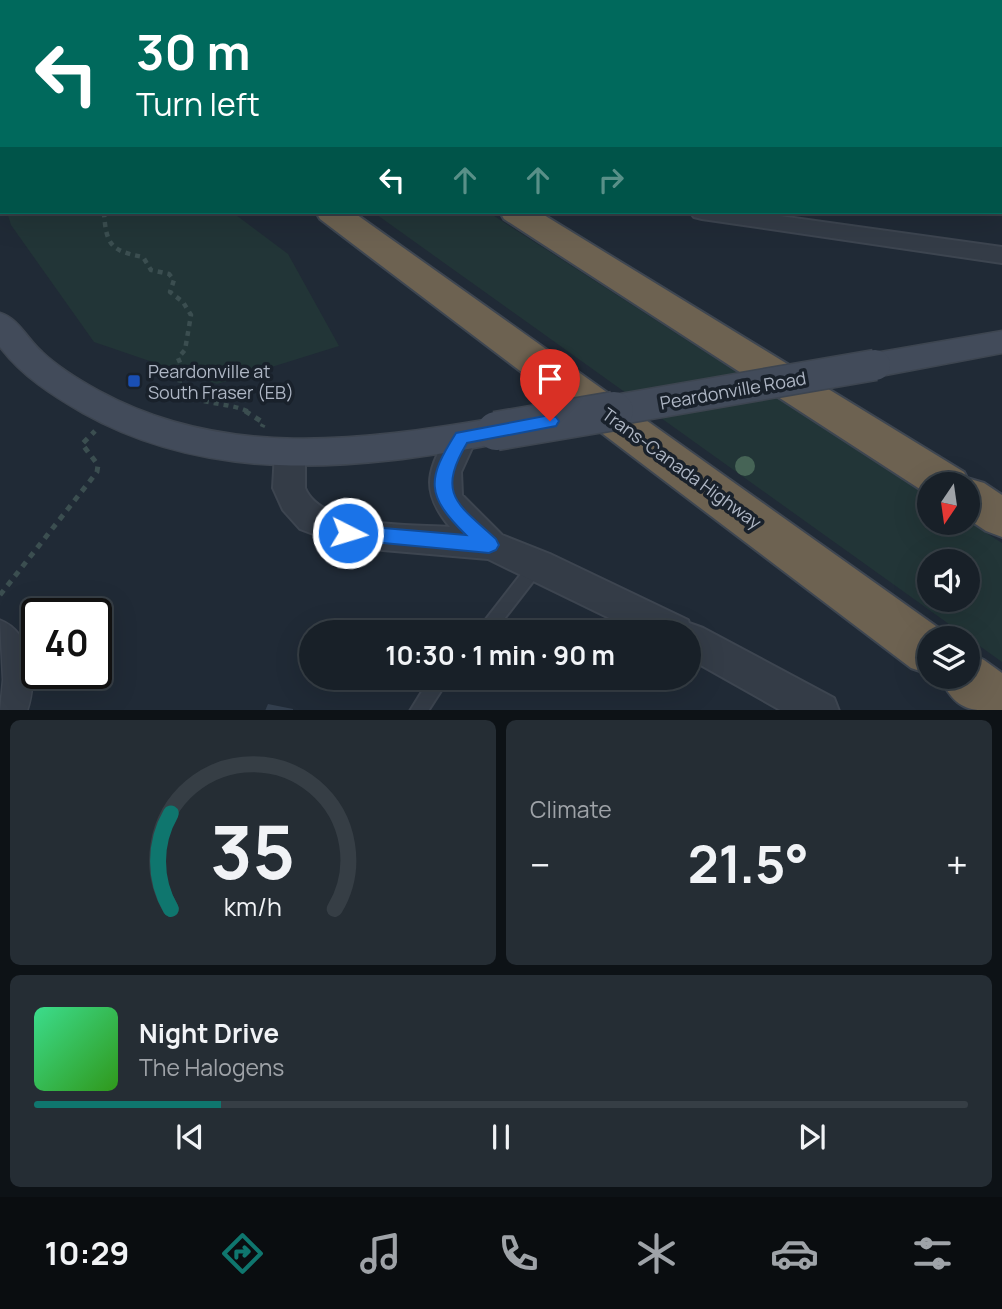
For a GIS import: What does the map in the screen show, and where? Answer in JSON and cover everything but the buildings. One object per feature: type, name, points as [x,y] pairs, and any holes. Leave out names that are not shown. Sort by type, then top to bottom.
[{"type":"highway","name":"Trans-Canada Highway","points":[[335,214],[917,641]]},
{"type":"highway","points":[[519,214],[928,472]]},
{"type":"highway","points":[[980,504],[1002,518]]},
{"type":"highway","points":[[980,688],[1002,704]]},
{"type":"main road","name":"Peardonville Road","points":[[0,324],[5,334],[44,373],[113,415],[185,440],[251,452],[290,453],[387,449],[462,438],[1002,342]]},
{"type":"street","points":[[724,214],[1002,255]]},
{"type":"street","points":[[462,438],[447,461],[442,486],[453,510],[489,545]]},
{"type":"street","points":[[290,453],[289,488],[294,501],[312,519],[348,533],[489,545],[538,565],[650,620]]},
{"type":"street","points":[[0,634],[12,649],[19,671],[16,701],[11,710]]},
{"type":"street","points":[[701,645],[820,710]]},
{"type":"lane","points":[[494,620],[538,565]]},
{"type":"lane","points":[[418,710],[433,690]]},
{"type":"path","points":[[104,214],[104,235],[119,253],[143,257],[151,270],[169,274],[174,280],[170,292],[183,302],[191,315],[185,350],[178,358],[181,365],[179,390],[184,396],[197,397],[211,405],[234,406],[264,422],[251,452]]},
{"type":"path","points":[[0,595],[97,472],[98,465],[82,444],[113,415]]},
{"type":"shaded area","points":[[8,214],[235,214],[288,254],[339,346],[217,384],[94,342],[11,225]]},
{"type":"shaded area","points":[[376,214],[491,214],[917,488],[917,536],[980,536],[980,529],[1002,543],[1002,662],[980,646],[980,626],[952,626],[932,612],[980,612],[980,549],[917,549],[917,601]]},
{"type":"place","name":"Peardonville at South Fraser (EB)","points":[[134,381]]},
{"type":"route","points":[[348,533],[489,545],[453,510],[442,486],[447,461],[462,438],[550,421]]}]
